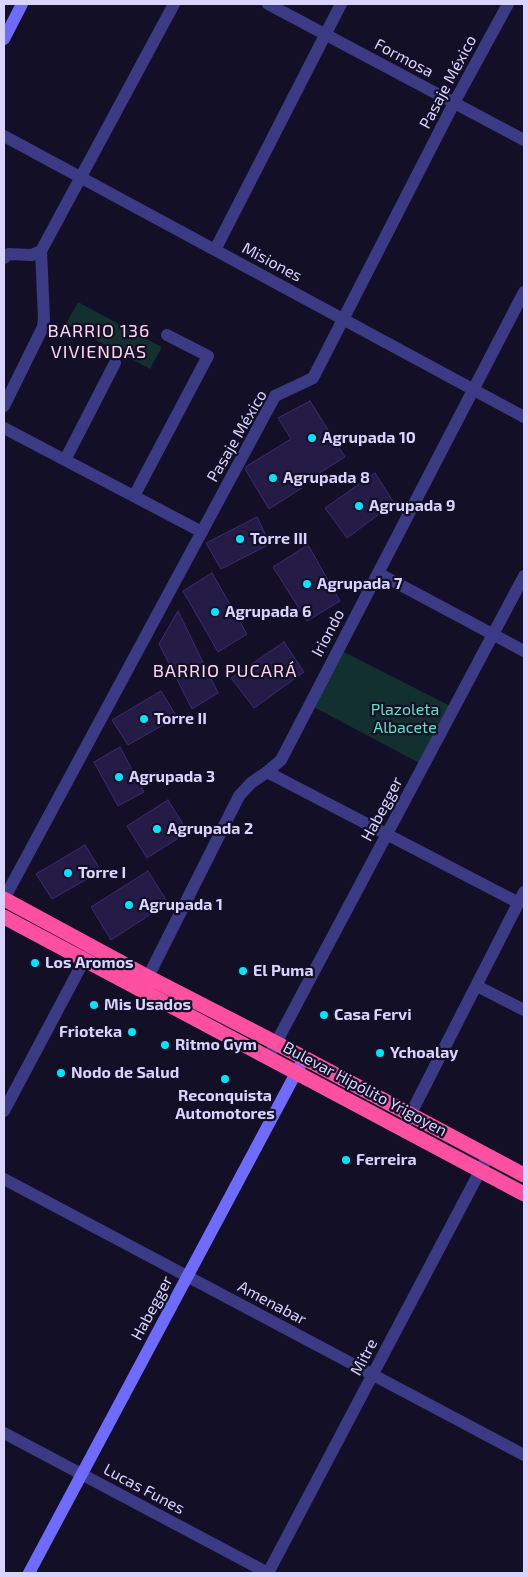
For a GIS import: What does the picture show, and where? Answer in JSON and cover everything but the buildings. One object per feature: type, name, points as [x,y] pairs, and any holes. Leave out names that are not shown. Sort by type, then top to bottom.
[{"type":"highway","name":"Bulevar Hipólito Yrigoyen","points":[[4,899],[87,953],[268,1058],[524,1194]]},
{"type":"highway","name":"Bulevar Hipólito Yrigoyen","points":[[4,917],[148,977],[524,1175]]},
{"type":"street","points":[[4,38],[22,4]]},
{"type":"street","points":[[4,406],[43,327],[41,250],[174,4]]},
{"type":"street","name":"Formosa","points":[[268,4],[524,140]]},
{"type":"street","points":[[215,250],[341,4]]},
{"type":"street","name":"Pasaje México","points":[[4,899],[275,396],[313,378],[454,103],[508,4]]},
{"type":"street","name":"Misiones","points":[[4,136],[524,418]]},
{"type":"street","points":[[4,258],[8,254],[32,255],[41,250]]},
{"type":"street","name":"Iriondo","points":[[148,977],[239,796],[251,783],[268,772],[281,760],[524,292]]},
{"type":"street","points":[[134,496],[208,356],[167,335]]},
{"type":"street","points":[[65,460],[116,363]]},
{"type":"street","points":[[4,428],[202,532]]},
{"type":"street","points":[[378,573],[524,650]]},
{"type":"street","name":"Habegger","points":[[268,1058],[524,576]]},
{"type":"street","points":[[268,772],[387,834],[522,897],[411,1115],[402,1129]]},
{"type":"street","points":[[4,1111],[87,953]]},
{"type":"street","points":[[477,986],[524,1010]]},
{"type":"street","name":"Habegger","points":[[29,1573],[304,1058]]},
{"type":"street","name":"Mitre","points":[[268,1573],[488,1156]]},
{"type":"street","name":"Amenabar","points":[[4,1179],[524,1455]]},
{"type":"street","name":"Lucas Funes","points":[[4,1433],[268,1573]]},
{"type":"green space","points":[[78,302],[162,347],[150,369],[66,324]]},
{"type":"green space","name":"Plazoleta Albacete","points":[[340,650],[454,708],[423,765],[310,705]]},
{"type":"place","name":"Agrupada 10","points":[[312,438]]},
{"type":"place","name":"Agrupada 8","points":[[273,478]]},
{"type":"place","name":"Agrupada 9","points":[[359,506]]},
{"type":"place","name":"Torre III","points":[[240,539]]},
{"type":"place","name":"Agrupada 7","points":[[307,584]]},
{"type":"place","name":"Agrupada 6","points":[[215,612]]},
{"type":"place","name":"Torre II","points":[[144,719]]},
{"type":"place","name":"Agrupada 3","points":[[119,777]]},
{"type":"place","name":"Agrupada 2","points":[[157,829]]},
{"type":"place","name":"Torre I","points":[[68,873]]},
{"type":"place","name":"Agrupada 1","points":[[129,905]]},
{"type":"place","name":"Los Aromos","points":[[35,963]]},
{"type":"place","name":"El Puma","points":[[243,971]]},
{"type":"place","name":"Mis Usados","points":[[94,1005]]},
{"type":"place","name":"Casa Fervi","points":[[324,1015]]},
{"type":"place","name":"Frioteka","points":[[132,1032]]},
{"type":"place","name":"Ritmo Gym","points":[[165,1045]]},
{"type":"place","name":"Ychoalay","points":[[380,1053]]},
{"type":"place","name":"Nodo de Salud","points":[[61,1073]]},
{"type":"place","name":"Reconquista Automotores","points":[[225,1079]]},
{"type":"place","name":"Ferreira","points":[[346,1160]]},
{"type":"district","name":"BARRIO 136 VIVIENDAS","points":[[99,341]]},
{"type":"district","name":"BARRIO PUCARÁ","points":[[225,671]]}]
